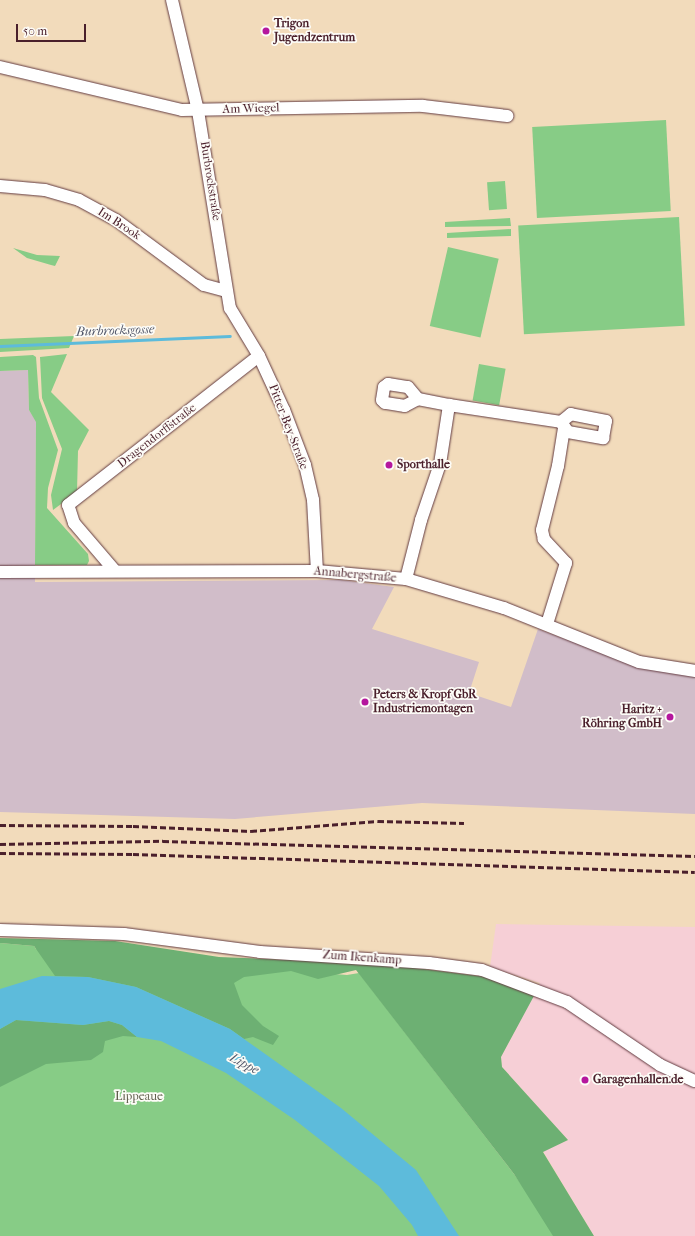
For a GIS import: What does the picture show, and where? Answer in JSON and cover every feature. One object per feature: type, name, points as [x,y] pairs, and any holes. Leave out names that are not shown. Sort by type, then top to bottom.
[{"type":"street","name":"Burbrockstraße","points":[[172,0],[198,111],[226,291],[230,308],[259,356]]},
{"type":"street","name":"Am Wiegel","points":[[0,67],[182,110],[198,111],[308,106],[423,106],[507,116]]},
{"type":"street","name":"Im Brook","points":[[0,186],[45,190],[79,200],[116,220],[204,286],[226,291]]},
{"type":"street","name":"Dragendorffstraße","points":[[114,571],[74,523],[68,506],[259,356]]},
{"type":"street","name":"Pitter-Bey-Straße","points":[[259,356],[305,466],[312,500],[317,571]]},
{"type":"street","points":[[418,399],[562,425],[558,466],[542,530],[544,539],[566,563],[547,624]]},
{"type":"street","points":[[406,579],[421,520],[440,464],[450,405]]},
{"type":"street","name":"Annabergstraße","points":[[0,572],[317,571],[406,579],[452,591],[547,624],[639,662],[695,671]]},
{"type":"street","name":"Zum Ikenkamp","points":[[0,930],[124,934],[260,952],[429,963],[482,970],[567,1002],[660,1065],[695,1081]]},
{"type":"shaded area","points":[[28,370],[29,410],[36,421],[35,582],[341,580],[394,587],[372,629],[479,662],[469,693],[511,707],[538,629],[640,667],[695,676],[695,814],[422,803],[235,819],[0,812],[0,371]]},
{"type":"shaded area","points":[[496,924],[695,927],[695,1236],[594,1236],[543,1151],[568,1140],[502,1067],[501,1057],[540,983],[490,967]]},
{"type":"green space","points":[[666,120],[671,211],[537,218],[532,127]]},
{"type":"green space","points":[[505,181],[507,209],[489,210],[487,182]]},
{"type":"green space","points":[[679,217],[685,326],[524,334],[518,225]]},
{"type":"green space","points":[[510,218],[511,226],[445,227],[445,222]]},
{"type":"green space","points":[[511,229],[511,236],[447,238],[447,233]]},
{"type":"green space","points":[[448,247],[499,259],[480,338],[430,326]]},
{"type":"green space","points":[[13,248],[37,255],[60,256],[55,266],[27,258]]},
{"type":"green space","points":[[74,336],[69,348],[0,352],[0,339]]},
{"type":"green space","points":[[67,354],[51,392],[89,430],[78,451],[77,492],[53,510],[51,495],[62,449],[42,398],[40,357]]},
{"type":"green space","points":[[33,355],[36,357],[39,398],[58,450],[48,488],[47,508],[88,554],[89,561],[87,565],[35,565],[36,422],[29,410],[28,370],[0,371],[0,357]]},
{"type":"green space","points":[[479,364],[506,369],[499,405],[473,400]]},
{"type":"green space","points":[[0,938],[115,941],[219,957],[384,964],[487,977],[535,994],[501,1057],[502,1067],[568,1140],[543,1152],[594,1236],[553,1236],[514,1174],[356,970],[318,979],[291,971],[244,977],[234,983],[242,1005],[263,1026],[279,1036],[273,1045],[253,1037],[244,1039],[230,1029],[136,987],[88,977],[55,976],[34,946],[0,943]]},
{"type":"green space","name":"Lippeaue","points":[[0,943],[34,946],[36,949],[347,975],[359,973],[514,1174],[557,1236],[0,1236]]},
{"type":"green space","points":[[16,1020],[83,1025],[109,1021],[122,1025],[137,1037],[123,1036],[105,1041],[103,1052],[91,1060],[46,1064],[0,1087],[0,1029]]},
{"type":"water","name":"Lippe","points":[[42,976],[88,977],[136,987],[230,1029],[341,1108],[416,1170],[459,1236],[418,1236],[412,1225],[379,1186],[295,1120],[226,1073],[161,1041],[137,1037],[122,1025],[109,1021],[83,1025],[16,1020],[0,1029],[0,989]]},
{"type":"waterway","name":"Burbrocksgosse","points":[[0,346],[230,336]]},
{"type":"railway","points":[[0,825],[133,826],[251,831],[378,821],[464,823]]},
{"type":"railway","points":[[0,844],[163,841],[695,856]]},
{"type":"railway","points":[[0,853],[133,854],[695,872]]},
{"type":"place","name":"Trigon Jugendzentrum","points":[[266,31]]},
{"type":"place","name":"Sporthalle","points":[[389,465]]},
{"type":"place","name":"Peters & Kropf GbR Industriemontagen","points":[[365,702]]},
{"type":"place","name":"Haritz + Röhring GmbH","points":[[670,717]]},
{"type":"place","name":"Garagenhallen.de","points":[[585,1080]]}]
